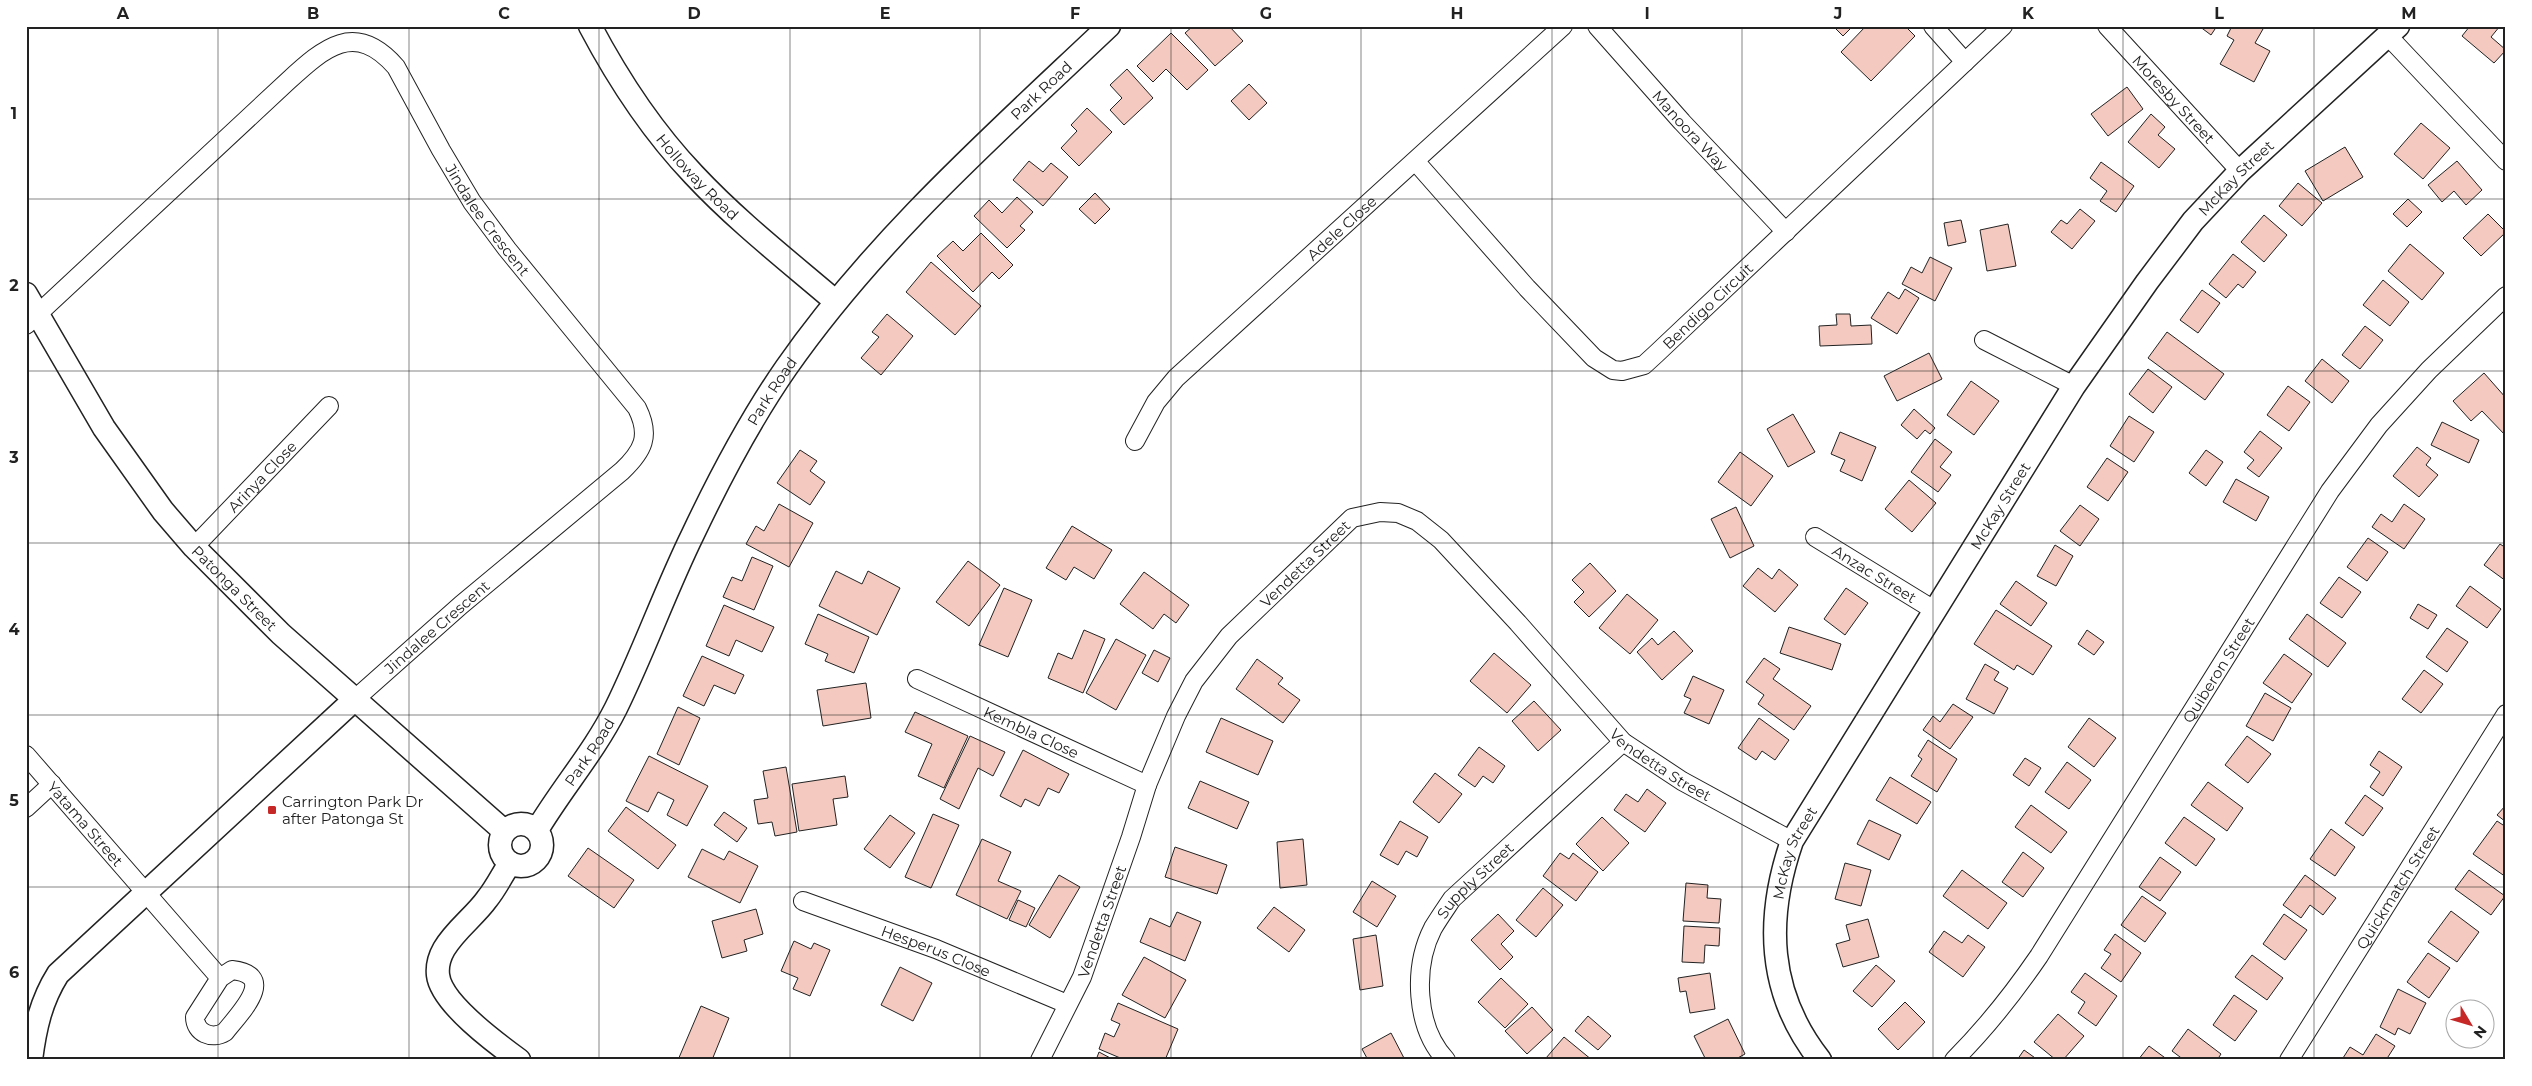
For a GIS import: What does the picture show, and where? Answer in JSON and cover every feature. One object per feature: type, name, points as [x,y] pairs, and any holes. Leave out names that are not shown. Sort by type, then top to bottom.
[{"type":"street","name":"Holloway Road","points":[[590,26],[609,62],[656,132],[693,175],[758,237],[835,301]]},
{"type":"street","name":"Park Road","points":[[537,830],[552,805],[596,745],[614,711],[692,535],[730,460],[781,376],[835,301],[918,210],[1109,26]]},
{"type":"street","name":"Adele Close","points":[[1136,441],[1156,402],[1176,378],[1416,162],[1563,26]]},
{"type":"street","name":"Manoora Way","points":[[1597,26],[1682,122],[1786,232]]},
{"type":"street","points":[[1933,26],[1965,62]]},
{"type":"street","name":"Bendigo Circuit","points":[[1416,162],[1528,288],[1594,358],[1613,370],[1633,370],[1644,364],[1786,232],[2003,26]]},
{"type":"street","name":"Moresby Street","points":[[2107,26],[2240,171]]},
{"type":"street","points":[[2393,31],[2506,161]]},
{"type":"street","name":"McKay Street","points":[[1820,1060],[1805,1041],[1789,1011],[1774,944],[1775,907],[1779,882],[1792,841],[2074,386],[2147,282],[2188,229],[2240,171],[2393,31]]},
{"type":"street","name":"Jindalee Crescent","points":[[32,320],[288,81],[328,48],[340,42],[366,45],[388,58],[396,67],[441,150],[472,202],[506,249],[637,408],[645,431],[640,452],[622,472],[461,605],[354,700]]},
{"type":"street","name":"Patonga Street","points":[[26,294],[32,320],[104,428],[163,511],[194,547],[280,634],[504,831]]},
{"type":"street","name":"Quiberon Street","points":[[1954,1060],[1984,1030],[2010,999],[2039,956],[2330,491],[2379,425],[2429,370],[2506,296]]},
{"type":"street","points":[[1984,340],[2074,386]]},
{"type":"street","name":"Arinya Close","points":[[194,547],[329,406]]},
{"type":"street","name":"Vendetta Street","points":[[1040,1060],[1082,977],[1131,837],[1147,784],[1176,716],[1194,681],[1229,636],[1352,518],[1380,512],[1398,513],[1418,521],[1441,540],[1551,659],[1623,742],[1682,781],[1792,841]]},
{"type":"street","name":"Anzac Street","points":[[1815,537],[1934,610]]},
{"type":"street","name":"Kembla Close","points":[[917,680],[1147,784]]},
{"type":"street","points":[[31,1060],[40,1010],[45,995],[58,974],[78,953],[148,892],[354,700]]},
{"type":"street","name":"Quickmatch Street","points":[[2290,1060],[2506,714]]},
{"type":"street","name":"Supply Street","points":[[1446,1060],[1437,1050],[1423,1016],[1420,971],[1432,930],[1452,899],[1623,742]]},
{"type":"street","name":"Yatama Street","points":[[26,755],[148,892],[220,978]]},
{"type":"street","points":[[26,808],[52,784]]},
{"type":"street","points":[[520,823],[530,825],[537,830],[543,847],[534,862],[527,866],[510,863],[503,857],[500,849],[504,831],[511,825],[520,823]]},
{"type":"street","points":[[510,863],[487,899],[445,947],[439,960],[438,975],[443,989],[464,1014],[486,1037],[519,1060]]},
{"type":"street","name":"Hesperus Close","points":[[803,901],[936,950],[1068,1004]]},
{"type":"building","points":[[1193,26],[1229,26],[1243,41],[1215,66],[1185,33]]},
{"type":"building","points":[[1833,26],[1853,26],[1843,36]]},
{"type":"building","points":[[1866,26],[1905,26],[1915,36],[1871,81],[1841,52]]},
{"type":"building","points":[[2199,26],[2217,26],[2211,35]]},
{"type":"building","points":[[2232,26],[2257,26],[2263,29],[2255,43],[2270,51],[2254,82],[2220,64],[2234,40],[2227,36]]},
{"type":"building","points":[[2470,26],[2500,26],[2491,37],[2506,50],[2494,63],[2462,36]]},
{"type":"building","points":[[1171,33],[1208,70],[1187,90],[1166,69],[1153,82],[1137,66]]},
{"type":"building","points":[[1127,69],[1153,98],[1124,125],[1110,110],[1122,98],[1110,85]]},
{"type":"building","points":[[1249,84],[1267,103],[1249,120],[1231,101]]},
{"type":"building","points":[[2127,87],[2143,109],[2108,136],[2091,114]]},
{"type":"building","points":[[1087,108],[1112,132],[1079,166],[1061,148],[1077,131],[1071,125]]},
{"type":"building","points":[[2151,114],[2165,127],[2158,135],[2175,149],[2159,168],[2128,142]]},
{"type":"building","points":[[2421,123],[2450,148],[2423,179],[2394,154]]},
{"type":"building","points":[[2345,147],[2363,177],[2323,201],[2305,171]]},
{"type":"building","points":[[1029,161],[1043,172],[1051,163],[1068,177],[1043,206],[1013,180]]},
{"type":"building","points":[[2457,161],[2482,190],[2466,205],[2454,191],[2442,202],[2428,185]]},
{"type":"building","points":[[2101,162],[2134,186],[2116,212],[2100,201],[2107,191],[2090,178]]},
{"type":"building","points":[[2298,183],[2322,203],[2302,226],[2279,206]]},
{"type":"building","points":[[1095,193],[1110,209],[1095,224],[1079,209]]},
{"type":"building","points":[[1017,197],[1033,212],[1020,226],[1025,230],[1007,248],[974,216],[989,200],[1002,213]]},
{"type":"building","points":[[2408,199],[2422,212],[2407,227],[2393,214]]},
{"type":"building","points":[[2080,209],[2095,221],[2072,249],[2051,232],[2061,220],[2067,224]]},
{"type":"building","points":[[2488,214],[2506,232],[2481,256],[2463,238]]},
{"type":"building","points":[[2264,215],[2287,235],[2264,262],[2241,242]]},
{"type":"building","points":[[1961,220],[1966,242],[1948,246],[1944,223]]},
{"type":"building","points":[[2008,224],[2016,266],[1987,271],[1980,230]]},
{"type":"building","points":[[981,233],[1013,265],[999,279],[992,272],[973,292],[937,256],[953,241],[963,251]]},
{"type":"building","points":[[2410,244],[2444,273],[2422,300],[2388,271]]},
{"type":"building","points":[[2233,254],[2256,272],[2243,288],[2238,284],[2226,298],[2209,284]]},
{"type":"building","points":[[1930,257],[1952,268],[1935,301],[1902,284],[1911,267],[1922,273]]},
{"type":"building","points":[[931,262],[981,306],[955,335],[906,292]]},
{"type":"building","points":[[2383,280],[2409,302],[2390,326],[2363,305]]},
{"type":"building","points":[[1905,289],[1919,298],[1897,334],[1871,318],[1888,292],[1899,299]]},
{"type":"building","points":[[2202,290],[2220,303],[2198,333],[2180,320]]},
{"type":"building","points":[[887,314],[913,336],[881,375],[861,358],[879,337],[872,332]]},
{"type":"building","points":[[1836,314],[1850,314],[1851,326],[1871,325],[1872,344],[1820,346],[1819,326],[1837,325]]},
{"type":"building","points":[[2365,326],[2383,340],[2360,369],[2342,355]]},
{"type":"building","points":[[2167,332],[2224,374],[2205,400],[2148,358]]},
{"type":"building","points":[[1929,353],[1942,379],[1897,401],[1884,376]]},
{"type":"building","points":[[2322,359],[2349,381],[2332,403],[2305,381]]},
{"type":"building","points":[[2148,369],[2172,387],[2153,413],[2129,394]]},
{"type":"building","points":[[2484,373],[2506,398],[2506,436],[2482,411],[2471,421],[2453,401]]},
{"type":"building","points":[[1971,381],[1999,401],[1974,435],[1947,415]]},
{"type":"building","points":[[2288,386],[2310,402],[2289,431],[2267,415]]},
{"type":"building","points":[[1914,409],[1935,428],[1930,434],[1925,430],[1917,439],[1901,425]]},
{"type":"building","points":[[1793,414],[1815,452],[1788,467],[1767,429]]},
{"type":"building","points":[[2129,416],[2154,432],[2134,462],[2110,446]]},
{"type":"building","points":[[2442,422],[2479,440],[2469,463],[2431,445]]},
{"type":"building","points":[[2260,431],[2282,448],[2259,477],[2247,468],[2254,460],[2244,452]]},
{"type":"building","points":[[1840,432],[1876,447],[1862,481],[1840,471],[1845,460],[1831,454]]},
{"type":"building","points":[[1935,439],[1952,452],[1940,467],[1951,475],[1938,492],[1911,472]]},
{"type":"building","points":[[2417,447],[2431,458],[2426,465],[2438,475],[2419,497],[2393,476]]},
{"type":"building","points":[[800,450],[817,461],[810,471],[825,482],[810,505],[777,483]]},
{"type":"building","points":[[2206,450],[2223,462],[2206,486],[2189,473]]},
{"type":"building","points":[[1740,452],[1773,476],[1751,506],[1718,482]]},
{"type":"building","points":[[2107,458],[2128,472],[2108,501],[2087,487]]},
{"type":"building","points":[[2236,479],[2269,497],[2256,521],[2223,502]]},
{"type":"building","points":[[1909,480],[1936,503],[1912,532],[1885,509]]},
{"type":"building","points":[[779,504],[813,523],[789,567],[746,544],[756,526],[764,531]]},
{"type":"building","points":[[2404,504],[2425,519],[2404,549],[2372,527],[2381,514],[2392,522]]},
{"type":"building","points":[[2080,505],[2099,519],[2080,546],[2060,531]]},
{"type":"building","points":[[1736,507],[1754,546],[1730,558],[1711,519]]},
{"type":"building","points":[[1072,526],[1112,550],[1094,579],[1074,567],[1066,580],[1046,568]]},
{"type":"building","points":[[2368,538],[2388,552],[2367,581],[2347,567]]},
{"type":"building","points":[[2500,544],[2506,548],[2506,581],[2484,565]]},
{"type":"building","points":[[2055,545],[2073,556],[2056,586],[2037,576]]},
{"type":"building","points":[[752,557],[773,566],[754,610],[723,597],[732,577],[742,581]]},
{"type":"building","points":[[968,561],[1000,585],[969,626],[936,602]]},
{"type":"building","points":[[1590,563],[1616,591],[1589,617],[1574,602],[1584,592],[1572,580]]},
{"type":"building","points":[[1758,568],[1772,579],[1779,569],[1798,585],[1775,612],[1743,586]]},
{"type":"building","points":[[836,571],[862,584],[868,571],[900,588],[877,635],[819,606]]},
{"type":"building","points":[[1144,572],[1189,605],[1176,623],[1164,614],[1153,629],[1120,604]]},
{"type":"building","points":[[2339,577],[2361,592],[2342,618],[2320,603]]},
{"type":"building","points":[[2016,581],[2047,603],[2031,626],[2000,604]]},
{"type":"building","points":[[2470,586],[2501,609],[2487,628],[2456,606]]},
{"type":"building","points":[[1004,588],[1032,600],[1008,657],[979,645]]},
{"type":"building","points":[[1846,588],[1868,603],[1845,635],[1824,619]]},
{"type":"building","points":[[1627,594],[1658,620],[1630,654],[1599,628]]},
{"type":"building","points":[[2418,604],[2437,615],[2428,629],[2410,618]]},
{"type":"building","points":[[724,605],[774,627],[762,652],[736,640],[729,656],[706,646]]},
{"type":"building","points":[[1996,610],[2052,646],[2033,675],[2017,665],[2014,670],[1974,644]]},
{"type":"building","points":[[818,614],[869,637],[854,673],[825,661],[828,654],[805,644]]},
{"type":"building","points":[[2307,614],[2346,643],[2328,667],[2289,639]]},
{"type":"building","points":[[1789,627],[1841,644],[1832,670],[1780,653]]},
{"type":"building","points":[[2447,628],[2468,642],[2447,672],[2426,657]]},
{"type":"building","points":[[1084,630],[1105,639],[1083,693],[1048,678],[1058,653],[1072,659]]},
{"type":"building","points":[[2087,630],[2104,642],[2094,655],[2078,644]]},
{"type":"building","points":[[1674,631],[1693,651],[1662,680],[1637,652],[1652,638],[1658,645]]},
{"type":"building","points":[[1116,639],[1146,655],[1116,710],[1086,693]]},
{"type":"building","points":[[1154,650],[1170,658],[1158,682],[1142,673]]},
{"type":"building","points":[[1494,653],[1531,685],[1507,713],[1470,681]]},
{"type":"building","points":[[2284,654],[2312,674],[2292,703],[2263,683]]},
{"type":"building","points":[[702,656],[744,675],[735,694],[714,685],[704,706],[683,696]]},
{"type":"building","points":[[1764,658],[1780,669],[1773,679],[1811,706],[1794,730],[1758,704],[1764,695],[1746,682]]},
{"type":"building","points":[[1257,659],[1283,678],[1278,684],[1300,700],[1283,723],[1236,689]]},
{"type":"building","points":[[1985,664],[1999,672],[1994,680],[2008,688],[1994,714],[1966,699]]},
{"type":"building","points":[[2424,670],[2443,684],[2421,713],[2402,699]]},
{"type":"building","points":[[1693,676],[1724,690],[1709,724],[1684,713],[1691,699],[1684,696]]},
{"type":"building","points":[[866,683],[871,718],[823,726],[817,690]]},
{"type":"building","points":[[2265,693],[2291,708],[2273,741],[2246,726]]},
{"type":"building","points":[[1534,701],[1561,730],[1538,751],[1512,721]]},
{"type":"building","points":[[1953,704],[1973,717],[1950,749],[1923,730],[1933,716],[1940,722]]},
{"type":"building","points":[[678,707],[700,718],[679,765],[657,754]]},
{"type":"building","points":[[915,712],[968,736],[944,788],[918,776],[932,744],[905,732]]},
{"type":"building","points":[[1221,718],[1273,741],[1258,775],[1206,752]]},
{"type":"building","points":[[1759,718],[1789,740],[1775,760],[1762,751],[1756,760],[1738,748]]},
{"type":"building","points":[[2089,718],[2116,738],[2094,767],[2068,747]]},
{"type":"building","points":[[970,736],[1005,752],[993,776],[978,768],[959,809],[940,799]]},
{"type":"building","points":[[2247,736],[2271,754],[2248,783],[2225,765]]},
{"type":"building","points":[[1928,740],[1957,759],[1937,792],[1911,776],[1922,759],[1918,756]]},
{"type":"building","points":[[1479,747],[1505,766],[1493,783],[1483,776],[1475,787],[1458,775]]},
{"type":"building","points":[[1023,750],[1069,774],[1059,793],[1048,788],[1039,806],[1025,799],[1021,807],[1000,796]]},
{"type":"building","points":[[2379,751],[2402,767],[2383,796],[2370,787],[2380,772],[2370,765]]},
{"type":"building","points":[[649,756],[708,786],[687,826],[667,815],[674,800],[658,792],[648,812],[626,801]]},
{"type":"building","points":[[2025,758],[2041,768],[2029,786],[2013,775]]},
{"type":"building","points":[[2067,762],[2091,780],[2069,809],[2045,792]]},
{"type":"building","points":[[786,767],[797,832],[775,836],[772,822],[758,824],[754,800],[768,798],[763,771]]},
{"type":"building","points":[[1435,773],[1462,794],[1439,823],[1413,802]]},
{"type":"building","points":[[845,776],[848,797],[833,799],[837,825],[799,831],[792,784]]},
{"type":"building","points":[[1890,777],[1931,802],[1917,824],[1876,800]]},
{"type":"building","points":[[1200,781],[1249,802],[1237,829],[1188,808]]},
{"type":"building","points":[[2208,782],[2243,808],[2227,831],[2191,805]]},
{"type":"building","points":[[1647,789],[1666,803],[1645,832],[1614,810],[1626,794],[1638,802]]},
{"type":"building","points":[[2365,795],[2383,808],[2363,836],[2345,823]]},
{"type":"building","points":[[2031,805],[2067,832],[2051,853],[2015,827]]},
{"type":"building","points":[[2506,805],[2506,822],[2497,815]]},
{"type":"building","points":[[626,807],[676,845],[658,869],[608,831]]},
{"type":"building","points":[[724,812],[747,828],[737,842],[714,825]]},
{"type":"building","points":[[933,814],[959,825],[931,888],[905,877]]},
{"type":"building","points":[[890,815],[915,833],[890,868],[864,849]]},
{"type":"building","points":[[1602,817],[1629,843],[1603,871],[1576,844]]},
{"type":"building","points":[[2184,817],[2215,839],[2196,866],[2165,843]]},
{"type":"building","points":[[1869,820],[1901,835],[1889,860],[1857,844]]},
{"type":"building","points":[[1400,821],[1428,837],[1417,857],[1406,851],[1398,865],[1380,855]]},
{"type":"building","points":[[2497,821],[2506,827],[2506,877],[2473,854]]},
{"type":"building","points":[[2331,829],[2355,847],[2335,876],[2310,859]]},
{"type":"building","points":[[982,839],[1011,852],[998,881],[1021,891],[1007,919],[956,895]]},
{"type":"building","points":[[1303,839],[1307,885],[1280,888],[1277,842]]},
{"type":"building","points":[[1175,847],[1227,865],[1217,894],[1165,877]]},
{"type":"building","points":[[588,848],[634,880],[614,908],[568,876]]},
{"type":"building","points":[[702,849],[724,860],[729,851],[758,866],[740,903],[688,877]]},
{"type":"building","points":[[2023,852],[2044,868],[2023,897],[2002,882]]},
{"type":"building","points":[[1560,853],[1569,859],[1573,853],[1598,872],[1576,901],[1543,876]]},
{"type":"building","points":[[2160,857],[2181,872],[2160,901],[2139,887]]},
{"type":"building","points":[[1845,863],[1871,870],[1861,906],[1835,899]]},
{"type":"building","points":[[1962,870],[2007,903],[1988,929],[1943,896]]},
{"type":"building","points":[[2469,870],[2505,896],[2491,915],[2455,889]]},
{"type":"building","points":[[1059,875],[1080,887],[1050,938],[1029,925]]},
{"type":"building","points":[[2305,875],[2336,898],[2323,915],[2310,905],[2301,918],[2283,905]]},
{"type":"building","points":[[1372,881],[1396,896],[1377,927],[1353,912]]},
{"type":"building","points":[[1686,883],[1708,885],[1707,898],[1721,899],[1719,923],[1683,921]]},
{"type":"building","points":[[1543,888],[1563,905],[1536,937],[1516,920]]},
{"type":"building","points":[[2142,896],[2166,913],[2145,942],[2121,925]]},
{"type":"building","points":[[1018,900],[1035,908],[1026,927],[1009,920]]},
{"type":"building","points":[[1274,907],[1305,930],[1289,952],[1257,928]]},
{"type":"building","points":[[756,909],[763,934],[744,940],[747,951],[722,958],[712,921]]},
{"type":"building","points":[[2451,911],[2479,932],[2457,962],[2428,942]]},
{"type":"building","points":[[1177,912],[1201,922],[1185,961],[1140,942],[1150,918],[1170,927]]},
{"type":"building","points":[[1498,914],[1514,931],[1501,944],[1513,957],[1500,970],[1471,940]]},
{"type":"building","points":[[2284,914],[2307,930],[2285,960],[2263,944]]},
{"type":"building","points":[[1868,919],[1879,957],[1843,967],[1836,944],[1850,940],[1846,925]]},
{"type":"building","points":[[1684,926],[1720,928],[1719,946],[1705,945],[1704,963],[1682,962]]},
{"type":"building","points":[[1944,931],[1962,943],[1968,935],[1985,947],[1963,977],[1929,952]]},
{"type":"building","points":[[2115,934],[2141,953],[2121,982],[2101,968],[2111,954],[2104,950]]},
{"type":"building","points":[[1376,935],[1383,986],[1360,990],[1353,939]]},
{"type":"building","points":[[794,941],[811,949],[814,943],[830,950],[810,996],[793,989],[798,978],[781,971]]},
{"type":"building","points":[[2428,953],[2450,968],[2429,998],[2407,982]]},
{"type":"building","points":[[2252,955],[2283,978],[2267,1000],[2235,977]]},
{"type":"building","points":[[1144,957],[1186,980],[1165,1018],[1122,995]]},
{"type":"building","points":[[1876,965],[1895,981],[1872,1007],[1853,991]]},
{"type":"building","points":[[900,967],[932,983],[913,1021],[881,1005]]},
{"type":"building","points":[[1710,973],[1715,1009],[1690,1013],[1686,991],[1680,992],[1678,978]]},
{"type":"building","points":[[2085,973],[2117,996],[2096,1026],[2078,1013],[2085,1002],[2071,992]]},
{"type":"building","points":[[1501,978],[1528,1004],[1505,1028],[1478,1002]]},
{"type":"building","points":[[2398,989],[2426,1003],[2410,1034],[2398,1028],[2395,1035],[2380,1027]]},
{"type":"building","points":[[2234,995],[2257,1011],[2235,1041],[2213,1025]]},
{"type":"building","points":[[1905,1002],[1925,1022],[1898,1050],[1878,1029]]},
{"type":"building","points":[[1118,1003],[1178,1029],[1165,1060],[1125,1060],[1099,1049],[1105,1033],[1114,1037],[1120,1024],[1111,1020]]},
{"type":"building","points":[[701,1006],[729,1018],[712,1060],[678,1060]]},
{"type":"building","points":[[1532,1007],[1553,1030],[1527,1054],[1505,1031]]},
{"type":"building","points":[[2058,1014],[2084,1036],[2063,1060],[2056,1060],[2034,1042]]},
{"type":"building","points":[[1588,1016],[1611,1036],[1598,1050],[1575,1031]]},
{"type":"building","points":[[1728,1019],[1745,1054],[1734,1060],[1706,1060],[1694,1036]]},
{"type":"building","points":[[2188,1029],[2221,1054],[2217,1060],[2184,1060],[2172,1051]]},
{"type":"building","points":[[1391,1033],[1405,1060],[1368,1060],[1362,1049]]},
{"type":"building","points":[[2376,1034],[2395,1046],[2386,1060],[2343,1058],[2350,1047],[2363,1055]]},
{"type":"building","points":[[1564,1037],[1592,1060],[1549,1060],[1546,1058]]},
{"type":"building","points":[[2149,1046],[2168,1060],[2138,1060]]},
{"type":"building","points":[[2024,1050],[2038,1060],[2017,1060]]},
{"type":"building","points":[[1099,1052],[1114,1060],[1096,1060]]},
{"type":"place","name":"Carrington Park Dr after Patonga St","points":[[272,810]]}]
